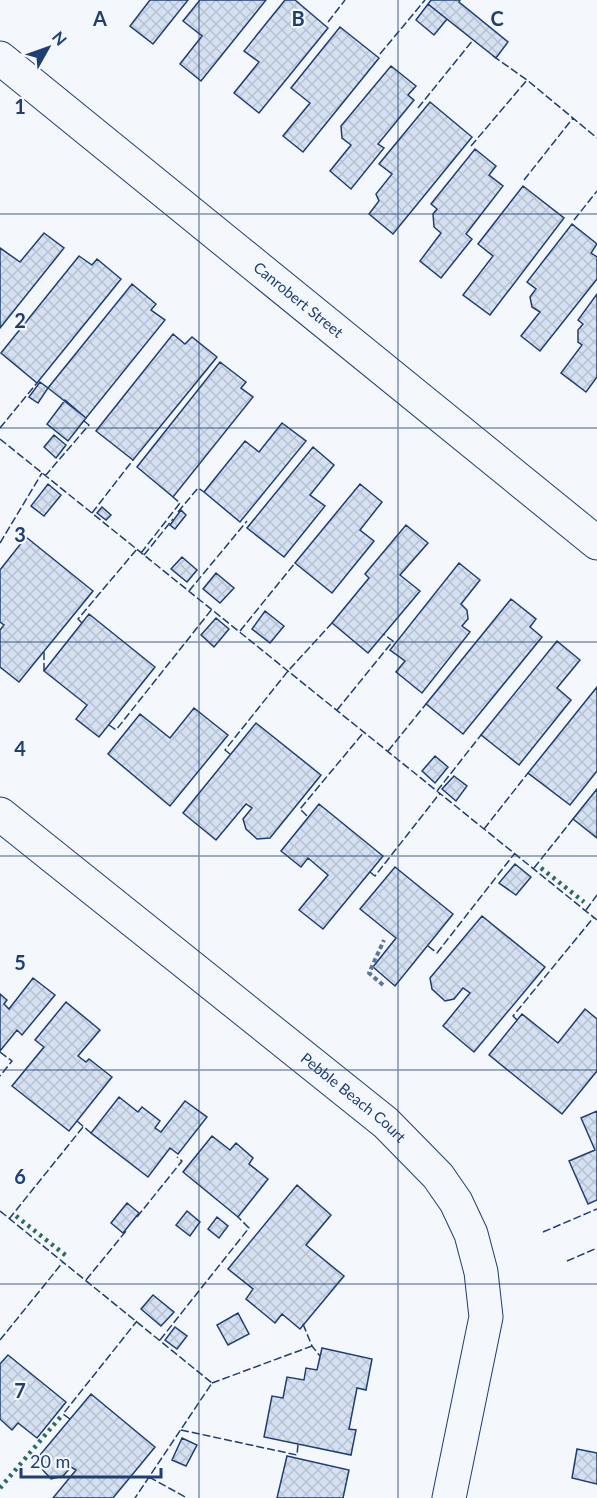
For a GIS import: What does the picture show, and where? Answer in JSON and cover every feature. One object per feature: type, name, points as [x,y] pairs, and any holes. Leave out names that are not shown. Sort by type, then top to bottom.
[{"type":"street","name":"Canrobert Street","points":[[0,58],[597,543]]},
{"type":"street","name":"Pebble Beach Court","points":[[0,814],[386,1124],[438,1176],[456,1202],[471,1234],[481,1272],[486,1317],[449,1498]]},
{"type":"path","points":[[383,985],[369,973],[384,940]]},
{"type":"building","points":[[150,0],[188,0],[153,44],[130,26]]},
{"type":"building","points":[[200,0],[266,0],[201,81],[180,64],[202,36],[183,21]]},
{"type":"building","points":[[285,0],[295,0],[328,28],[259,113],[234,93],[259,62],[244,51]]},
{"type":"building","points":[[431,0],[460,0],[459,2],[508,42],[496,58],[428,4]]},
{"type":"building","points":[[428,4],[447,19],[434,35],[416,20]]},
{"type":"building","points":[[340,27],[379,58],[303,152],[283,136],[310,103],[291,88]]},
{"type":"building","points":[[391,66],[416,86],[408,95],[414,100],[378,144],[384,148],[351,189],[330,171],[351,145],[342,138],[341,126]]},
{"type":"building","points":[[430,102],[472,137],[393,234],[369,214],[379,201],[376,194],[392,174],[379,164]]},
{"type":"building","points":[[475,149],[496,166],[489,175],[503,186],[466,234],[472,239],[441,278],[420,261],[441,233],[434,227],[433,214],[437,209],[431,204]]},
{"type":"building","points":[[523,186],[564,218],[490,315],[463,295],[493,256],[478,244]]},
{"type":"building","points":[[572,224],[597,244],[591,253],[597,257],[597,279],[540,351],[521,336],[540,312],[532,307],[530,297],[536,289],[527,282]]},
{"type":"building","points":[[44,233],[64,248],[0,328],[0,248],[20,262]]},
{"type":"building","points":[[79,256],[92,265],[97,259],[121,279],[37,383],[1,353]]},
{"type":"building","points":[[132,284],[156,304],[151,310],[165,320],[86,418],[48,388]]},
{"type":"building","points":[[597,294],[597,377],[586,392],[561,373],[582,345],[578,342],[578,330],[583,324],[578,320]]},
{"type":"building","points":[[173,334],[185,344],[192,337],[217,357],[133,460],[96,431]]},
{"type":"building","points":[[220,362],[246,382],[241,388],[253,397],[173,497],[137,467]]},
{"type":"building","points":[[40,382],[48,388],[38,403],[29,397]]},
{"type":"building","points":[[65,400],[86,418],[68,441],[47,424]]},
{"type":"building","points":[[282,423],[306,441],[240,522],[204,492],[245,441],[259,452]]},
{"type":"building","points":[[54,435],[66,445],[56,458],[44,447]]},
{"type":"building","points":[[313,447],[334,465],[310,495],[325,506],[284,557],[247,528]]},
{"type":"building","points":[[48,484],[61,495],[44,516],[31,506]]},
{"type":"building","points":[[360,484],[382,502],[360,530],[374,541],[332,593],[295,563]]},
{"type":"building","points":[[102,507],[111,515],[106,520],[97,513]]},
{"type":"building","points":[[181,510],[186,515],[175,529],[170,525]]},
{"type":"building","points":[[406,525],[428,543],[400,575],[420,591],[368,653],[332,623],[369,578],[365,574]]},
{"type":"building","points":[[26,537],[93,591],[19,682],[0,667],[0,630],[4,625],[0,622],[0,570]]},
{"type":"building","points":[[182,557],[197,570],[187,582],[171,569]]},
{"type":"building","points":[[459,563],[480,580],[461,604],[467,610],[468,619],[462,626],[470,632],[422,693],[396,672],[405,661],[390,650]]},
{"type":"building","points":[[216,573],[234,588],[220,603],[203,589]]},
{"type":"building","points":[[511,599],[536,619],[530,627],[542,637],[463,734],[426,704]]},
{"type":"building","points":[[265,611],[284,626],[270,643],[252,629]]},
{"type":"building","points":[[89,614],[155,667],[99,737],[76,719],[87,705],[44,671]]},
{"type":"building","points":[[216,618],[229,629],[214,647],[201,635]]},
{"type":"building","points":[[557,641],[580,660],[557,688],[571,700],[519,765],[481,735]]},
{"type":"building","points":[[597,687],[597,771],[570,805],[528,773]]},
{"type":"building","points":[[194,708],[228,735],[170,806],[108,754],[140,714],[170,738]]},
{"type":"building","points":[[256,723],[321,775],[270,838],[257,839],[246,829],[243,819],[252,808],[246,804],[216,840],[183,813]]},
{"type":"building","points":[[435,756],[448,767],[435,783],[422,771]]},
{"type":"building","points":[[454,776],[467,786],[456,801],[442,789]]},
{"type":"building","points":[[597,789],[597,838],[573,819]]},
{"type":"building","points":[[319,804],[383,856],[323,929],[299,910],[328,875],[308,858],[301,867],[281,851]]},
{"type":"building","points":[[515,864],[531,877],[516,895],[499,883]]},
{"type":"building","points":[[395,867],[453,914],[395,986],[373,967],[396,938],[360,909]]},
{"type":"building","points":[[482,916],[545,967],[474,1052],[443,1026],[470,993],[463,988],[454,999],[445,1001],[432,989],[430,978]]},
{"type":"building","points":[[33,978],[55,995],[22,1035],[17,1030],[0,1051],[0,994],[7,1000],[4,1004],[9,1009]]},
{"type":"building","points":[[66,1002],[100,1030],[78,1056],[86,1062],[89,1059],[112,1077],[69,1131],[12,1086],[44,1047],[35,1040]]},
{"type":"building","points":[[585,1009],[597,1019],[597,1071],[562,1114],[489,1055],[522,1014],[558,1043]]},
{"type":"building","points":[[119,1097],[138,1112],[142,1107],[160,1121],[155,1128],[161,1132],[185,1101],[207,1117],[178,1154],[170,1148],[148,1177],[91,1133]]},
{"type":"building","points":[[597,1111],[597,1200],[588,1204],[569,1161],[595,1150],[581,1118]]},
{"type":"building","points":[[212,1136],[230,1150],[236,1143],[253,1158],[249,1164],[268,1179],[238,1217],[183,1172]]},
{"type":"building","points":[[297,1185],[331,1215],[306,1245],[344,1276],[300,1329],[282,1314],[275,1323],[246,1299],[253,1289],[228,1269]]},
{"type":"building","points":[[127,1203],[139,1213],[123,1233],[111,1223]]},
{"type":"building","points":[[187,1211],[200,1222],[190,1236],[176,1225]]},
{"type":"building","points":[[217,1217],[228,1226],[219,1238],[208,1229]]},
{"type":"building","points":[[153,1295],[174,1312],[161,1326],[141,1309]]},
{"type":"building","points":[[238,1313],[249,1334],[228,1345],[217,1325]]},
{"type":"building","points":[[175,1327],[187,1336],[177,1349],[165,1340]]},
{"type":"building","points":[[322,1348],[372,1359],[366,1390],[357,1388],[349,1429],[356,1430],[351,1455],[264,1437],[272,1396],[283,1398],[287,1377],[304,1380],[306,1368],[317,1370]]},
{"type":"building","points":[[8,1355],[66,1402],[37,1438],[18,1423],[12,1430],[0,1419],[0,1364]]},
{"type":"building","points":[[91,1394],[155,1447],[113,1498],[53,1498],[76,1470],[71,1467],[63,1476],[51,1479],[41,1468],[40,1455]]},
{"type":"building","points":[[182,1438],[197,1445],[186,1466],[172,1460]]},
{"type":"building","points":[[577,1449],[597,1453],[597,1484],[572,1478]]},
{"type":"building","points":[[287,1456],[349,1470],[343,1498],[277,1498]]},
{"type":"hedge","points":[[541,868],[584,902]]},
{"type":"hedge","points":[[16,1216],[69,1258]]},
{"type":"hedge","points":[[0,1488],[63,1414]]},
{"type":"fence","points":[[328,22],[345,0]]},
{"type":"fence","points":[[380,54],[425,0]]},
{"type":"fence","points":[[418,108],[473,40]]},
{"type":"fence","points":[[493,56],[527,80],[597,138]]},
{"type":"fence","points":[[471,146],[527,80]]},
{"type":"fence","points":[[524,180],[573,118]]},
{"type":"fence","points":[[574,220],[597,191]]},
{"type":"fence","points":[[0,428],[37,383]]},
{"type":"fence","points":[[45,476],[89,425],[84,421]]},
{"type":"fence","points":[[0,439],[597,920]]},
{"type":"fence","points":[[92,513],[133,460]]},
{"type":"fence","points":[[0,543],[42,473]]},
{"type":"fence","points":[[178,512],[198,488],[204,492]]},
{"type":"fence","points":[[141,553],[180,503],[173,497]]},
{"type":"fence","points":[[144,555],[173,519]]},
{"type":"fence","points":[[189,591],[247,521]]},
{"type":"fence","points":[[82,623],[78,619],[137,549]]},
{"type":"fence","points":[[240,631],[295,563]]},
{"type":"fence","points":[[109,725],[116,730],[212,609]]},
{"type":"fence","points":[[230,754],[225,750],[288,671],[332,623]]},
{"type":"fence","points":[[337,710],[393,641],[383,634]]},
{"type":"fence","points":[[44,651],[44,671]]},
{"type":"fence","points":[[388,751],[426,704]]},
{"type":"fence","points":[[307,816],[300,809],[364,732]]},
{"type":"fence","points":[[437,791],[481,735]]},
{"type":"fence","points":[[484,829],[528,773]]},
{"type":"fence","points":[[370,872],[375,876],[440,793]]},
{"type":"fence","points":[[534,868],[573,819]]},
{"type":"fence","points":[[428,946],[437,953],[515,853]]},
{"type":"fence","points":[[586,910],[597,895]]},
{"type":"fence","points":[[517,1020],[513,1016],[594,917]]},
{"type":"fence","points":[[0,1052],[12,1061],[0,1076]]},
{"type":"fence","points":[[77,1121],[91,1133]]},
{"type":"fence","points":[[9,1219],[83,1127]]},
{"type":"fence","points":[[137,1217],[182,1161],[177,1157]]},
{"type":"fence","points":[[543,1232],[597,1209]]},
{"type":"fence","points":[[0,1211],[212,1383],[135,1498]]},
{"type":"fence","points":[[160,1340],[249,1228],[238,1217]]},
{"type":"fence","points":[[86,1280],[126,1231]]},
{"type":"fence","points":[[567,1261],[597,1248]]},
{"type":"fence","points":[[0,1340],[63,1262]]},
{"type":"fence","points":[[70,1419],[63,1414],[137,1321]]},
{"type":"fence","points":[[303,1324],[312,1346],[320,1356]]},
{"type":"fence","points":[[212,1383],[312,1346]]},
{"type":"fence","points":[[181,1430],[297,1455],[298,1444]]},
{"type":"fence","points":[[149,1477],[187,1498]]}]
